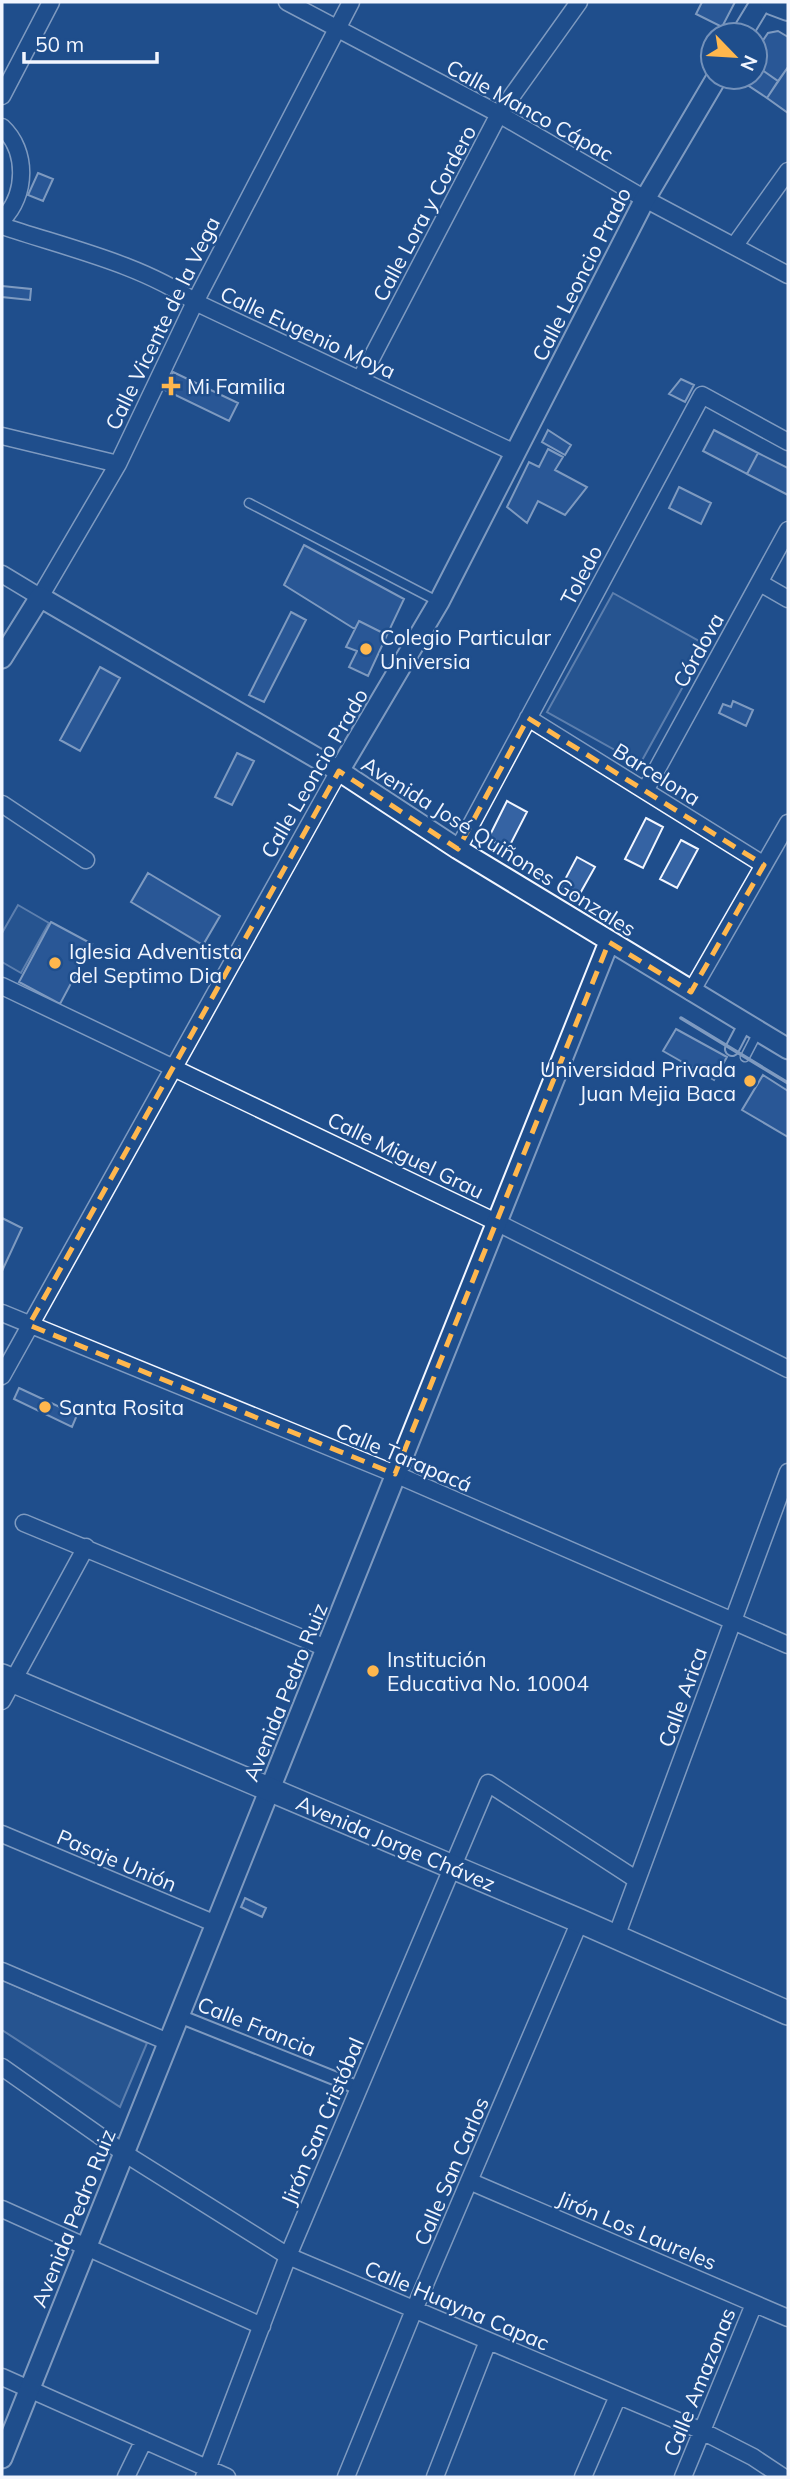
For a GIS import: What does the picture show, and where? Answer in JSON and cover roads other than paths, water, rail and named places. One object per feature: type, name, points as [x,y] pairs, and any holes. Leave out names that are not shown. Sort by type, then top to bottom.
[{"type":"main road","points":[[772,2],[788,8]]},
{"type":"main road","name":"Avenida Jorge Chávez","points":[[7,1678],[452,1866],[788,2012]]},
{"type":"street","points":[[2,96],[51,2]]},
{"type":"street","name":"Calle Manco Cápac","points":[[286,2],[499,114],[645,199],[788,275]]},
{"type":"street","name":"Calle Vicente de la Vega","points":[[2,658],[118,464],[195,302],[351,2]]},
{"type":"street","name":"Calle Lora y Cordero","points":[[360,380],[499,114],[579,2]]},
{"type":"street","points":[[749,21],[761,2]]},
{"type":"street","name":"Calle Leoncio Prado","points":[[2,1376],[339,771],[439,602],[645,199],[709,91]]},
{"type":"street","points":[[2,127],[17,145],[21,162],[20,184],[12,209],[2,220]]},
{"type":"street","points":[[735,245],[788,171]]},
{"type":"street","name":"Calle Eugenio Moya","points":[[2,226],[147,274],[177,289],[195,302],[515,453]]},
{"type":"street","name":"Toledo","points":[[458,849],[702,395],[788,442]]},
{"type":"street","points":[[2,436],[118,464]]},
{"type":"street","name":"Córdova","points":[[645,791],[788,530]]},
{"type":"street","points":[[2,574],[40,597]]},
{"type":"street","points":[[760,583],[788,599]]},
{"type":"street","name":"Avenida José Quiñones Gonzales","points":[[40,597],[339,771],[458,849],[788,1049]]},
{"type":"street","name":"Barcelona","points":[[528,718],[764,865]]},
{"type":"street","points":[[2,804],[86,860]]},
{"type":"street","points":[[691,992],[788,823]]},
{"type":"street","name":"Avenida Pedro Ruiz","points":[[2,2458],[609,942]]},
{"type":"street","name":"Calle Miguel Grau","points":[[2,986],[496,1222],[788,1369]]},
{"type":"street","points":[[732,1049],[752,1028]]},
{"type":"street","name":"Calle Tarapacá","points":[[2,1313],[396,1475],[788,1645]]},
{"type":"street","name":"Calle Arica","points":[[616,1937],[788,1472]]},
{"type":"street","points":[[24,1523],[326,1648]]},
{"type":"street","points":[[2,1701],[7,1678],[86,1547]]},
{"type":"street","name":"Jirón San Cristóbal","points":[[206,2473],[288,2256],[488,1783],[637,1881]]},
{"type":"street","name":"Pasaje Unión","points":[[2,1834],[216,1924]]},
{"type":"street","name":"Calle San Carlos","points":[[346,2477],[580,1921]]},
{"type":"street","points":[[2,1971],[168,2042]]},
{"type":"street","name":"Calle Francia","points":[[179,2016],[359,2088]]},
{"type":"street","name":"Calle Huayna Capac","points":[[2,2067],[124,2153],[288,2256],[702,2431],[783,2477]]},
{"type":"street","name":"Jirón Los Laureles","points":[[469,2180],[788,2318]]},
{"type":"street","points":[[2,2209],[262,2326]]},
{"type":"street","name":"Calle Amazonas","points":[[683,2477],[754,2304]]},
{"type":"street","points":[[435,2477],[488,2341]]},
{"type":"street","points":[[2,2377],[144,2440],[206,2473],[228,2477]]},
{"type":"street","points":[[583,2477],[618,2396]]},
{"type":"street","points":[[126,2477],[144,2440]]},
{"type":"lane","points":[[249,503],[439,602]]},
{"type":"lane","points":[[745,1057],[752,1028]]},
{"type":"place","name":"Mi Familia","points":[[171,386]]},
{"type":"place","name":"Colegio Particular Universia","points":[[366,649]]},
{"type":"place","name":"Iglesia Adventista del Septimo Dia","points":[[55,963]]},
{"type":"place","name":"Universidad Privada Juan Mejia Baca","points":[[750,1081]]},
{"type":"place","name":"Santa Rosita","points":[[45,1407]]},
{"type":"place","name":"Institución Educativa No. 10004","points":[[373,1671]]}]
